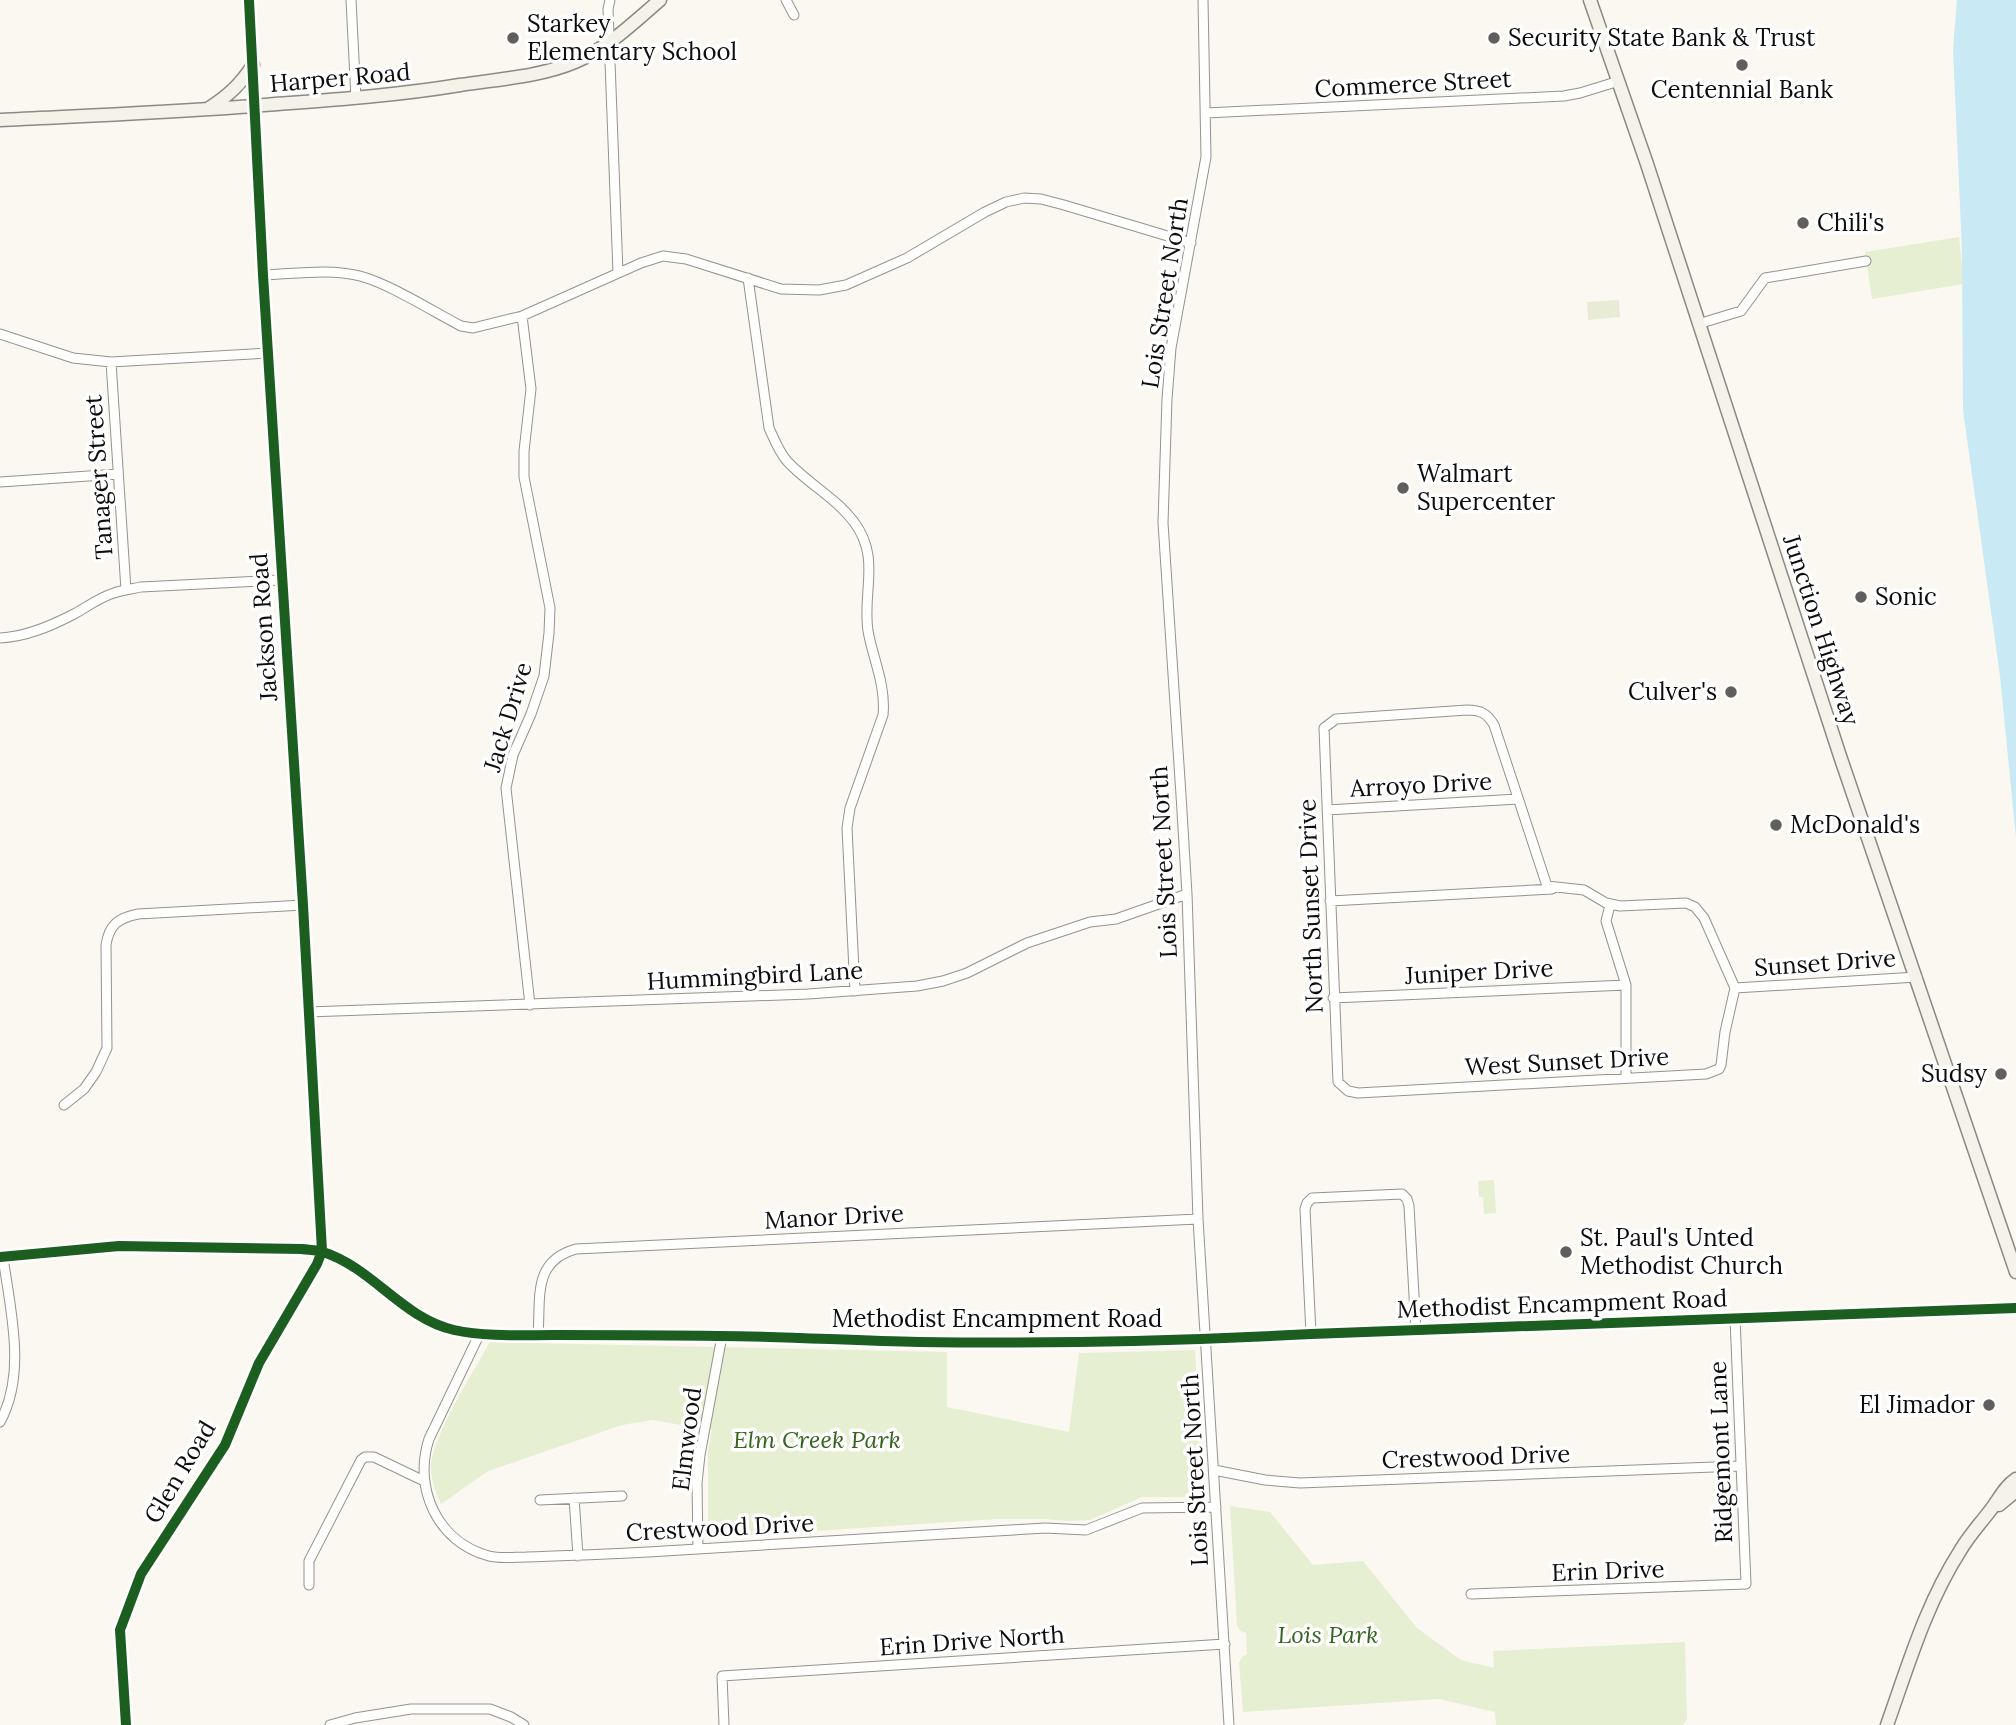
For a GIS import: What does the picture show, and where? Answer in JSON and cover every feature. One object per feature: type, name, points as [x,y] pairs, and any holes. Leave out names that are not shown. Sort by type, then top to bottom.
[{"type":"main road","name":"Harper Road","points":[[0,120],[356,99],[415,93],[543,71],[571,63],[610,43],[660,0]]},
{"type":"main road","name":"Junction Highway","points":[[1590,0],[1619,81],[1840,756],[2016,1272]]},
{"type":"main road","points":[[205,110],[228,97],[253,65]]},
{"type":"main road","points":[[1887,1725],[1942,1581],[1997,1497],[2016,1479]]},
{"type":"main road","points":[[1992,1508],[2002,1504],[2016,1491]]},
{"type":"street","name":"Jackson Road","points":[[249,0],[322,1251]]},
{"type":"street","points":[[351,0],[356,99]]},
{"type":"street","points":[[610,0],[608,9],[618,273]]},
{"type":"street","points":[[786,0],[794,15]]},
{"type":"street","name":"Lois Street North","points":[[1203,0],[1206,157],[1170,367],[1163,523],[1187,894],[1198,1219],[1229,1725]]},
{"type":"street","name":"Commerce Street","points":[[1206,113],[1564,96],[1619,81]]},
{"type":"street","points":[[263,275],[334,272],[358,275],[461,326],[473,328],[522,316],[618,273],[663,257],[677,257],[781,289],[818,290],[846,285],[907,258],[985,212],[1006,202],[1024,198],[1064,205],[1191,243]]},
{"type":"street","points":[[1698,324],[1741,311],[1765,278],[1866,261]]},
{"type":"street","points":[[748,278],[769,428],[785,459],[850,516],[863,535],[869,556],[867,621],[884,693],[884,704],[883,715],[850,808],[847,828],[855,991]]},
{"type":"street","name":"Jack Drive","points":[[522,316],[531,389],[524,477],[550,608],[550,633],[544,676],[513,755],[506,788],[530,1004]]},
{"type":"street","points":[[0,334],[73,358],[111,362],[269,353]]},
{"type":"street","name":"Tanager Street","points":[[111,362],[125,590]]},
{"type":"street","points":[[0,482],[118,474]]},
{"type":"street","points":[[0,638],[32,632],[112,593],[125,590],[281,580]]},
{"type":"street","name":"North Sunset Drive","points":[[1338,1082],[1324,728],[1336,719],[1480,711],[1486,714],[1494,725],[1518,799]]},
{"type":"street","points":[[1518,799],[1547,886],[1584,890],[1610,905],[1681,902],[1695,907],[1704,918],[1735,988]]},
{"type":"street","name":"Arroyo Drive","points":[[1327,810],[1518,799]]},
{"type":"street","points":[[1330,901],[1557,888]]},
{"type":"street","name":"Hummingbird Lane","points":[[308,1012],[808,994],[918,986],[967,973],[1027,943],[1090,922],[1116,919],[1187,894]]},
{"type":"street","points":[[64,1105],[84,1089],[107,1048],[106,945],[109,932],[116,922],[126,916],[138,914],[303,905]]},
{"type":"street","points":[[1610,905],[1606,921],[1626,985],[1626,1078]]},
{"type":"street","name":"Sunset Drive","points":[[1735,988],[1917,976]]},
{"type":"street","name":"Juniper Drive","points":[[1333,998],[1626,985]]},
{"type":"street","name":"West Sunset Drive","points":[[1338,1082],[1348,1091],[1358,1093],[1706,1074],[1719,1069],[1735,988]]},
{"type":"street","points":[[1311,1334],[1305,1209],[1307,1203],[1312,1198],[1402,1194],[1409,1206],[1416,1331]]},
{"type":"street","name":"Manor Drive","points":[[538,1335],[542,1278],[548,1264],[561,1254],[576,1249],[1198,1219]]},
{"type":"street","name":"Methodist Encampment Road","points":[[2,1257],[119,1246],[322,1251],[348,1263],[428,1321],[454,1330],[538,1335],[722,1336],[919,1342],[1207,1340],[2016,1308]]},
{"type":"street","name":"Glen Road","points":[[126,1725],[120,1630],[141,1574],[225,1444],[259,1363],[322,1251]]},
{"type":"street","points":[[0,1422],[7,1409],[14,1368],[14,1341],[2,1257]]},
{"type":"street","name":"Ridgemont Lane","points":[[1735,1318],[1746,1584]]},
{"type":"street","name":"Crestwood Drive","points":[[480,1333],[429,1439],[423,1468],[424,1481],[439,1523],[455,1539],[491,1557],[578,1556],[1045,1528],[1086,1530],[1142,1508],[1216,1507]]},
{"type":"street","name":"Elmwood","points":[[698,1549],[700,1455],[722,1336]]},
{"type":"street","points":[[309,1584],[309,1561],[361,1460],[374,1457],[424,1481]]},
{"type":"street","name":"Crestwood Drive","points":[[1214,1470],[1265,1480],[1300,1483],[1740,1466]]},
{"type":"street","points":[[540,1500],[622,1496]]},
{"type":"street","points":[[574,1498],[578,1556]]},
{"type":"street","name":"Erin Drive","points":[[1471,1594],[1746,1584]]},
{"type":"street","name":"Erin Drive North","points":[[724,1725],[722,1676],[1225,1644]]},
{"type":"street","points":[[330,1725],[411,1709],[489,1709],[524,1725]]},
{"type":"green space","points":[[1959,237],[1964,284],[1872,299],[1865,252]]},
{"type":"green space","points":[[1619,300],[1620,317],[1588,320],[1587,302]]},
{"type":"green space","points":[[1494,1180],[1496,1213],[1484,1214],[1478,1181]]},
{"type":"green space","name":"Elm Creek Park","points":[[490,1342],[947,1352],[947,1407],[1069,1432],[1079,1353],[1195,1350],[1204,1497],[1142,1497],[1090,1520],[997,1519],[708,1538],[708,1451],[712,1429],[653,1420],[622,1425],[488,1471],[441,1504],[432,1476],[433,1455],[455,1404]]},
{"type":"green space","name":"Lois Park","points":[[1230,1506],[1270,1512],[1313,1565],[1363,1561],[1417,1628],[1461,1660],[1494,1668],[1493,1651],[1685,1642],[1687,1719],[1683,1725],[1496,1725],[1495,1712],[1439,1699],[1243,1712],[1239,1663],[1247,1654],[1246,1633],[1240,1631],[1237,1625]]},
{"type":"water","points":[[1957,0],[2016,0],[2016,838],[2000,676],[1963,410],[1962,251],[1953,49]]},
{"type":"cycle path","points":[[126,1725],[120,1630],[141,1574],[225,1445],[259,1363],[322,1251],[249,0]]},
{"type":"cycle path","points":[[0,1257],[119,1246],[318,1251],[341,1259],[435,1324],[466,1332],[504,1335],[743,1336],[968,1343],[1115,1341],[2016,1308]]},
{"type":"place","name":"Starkey Elementary School","points":[[513,38]]},
{"type":"place","name":"Security State Bank & Trust","points":[[1494,38]]},
{"type":"place","name":"Centennial Bank","points":[[1742,65]]},
{"type":"place","name":"Chili's","points":[[1803,223]]},
{"type":"place","name":"Walmart Supercenter","points":[[1403,488]]},
{"type":"place","name":"Sonic","points":[[1861,597]]},
{"type":"place","name":"Culver's","points":[[1731,692]]},
{"type":"place","name":"McDonald's","points":[[1776,825]]},
{"type":"place","name":"Sudsy","points":[[2001,1074]]},
{"type":"place","name":"St. Paul's Unted Methodist Church","points":[[1566,1252]]},
{"type":"place","name":"El Jimador","points":[[1989,1405]]}]
